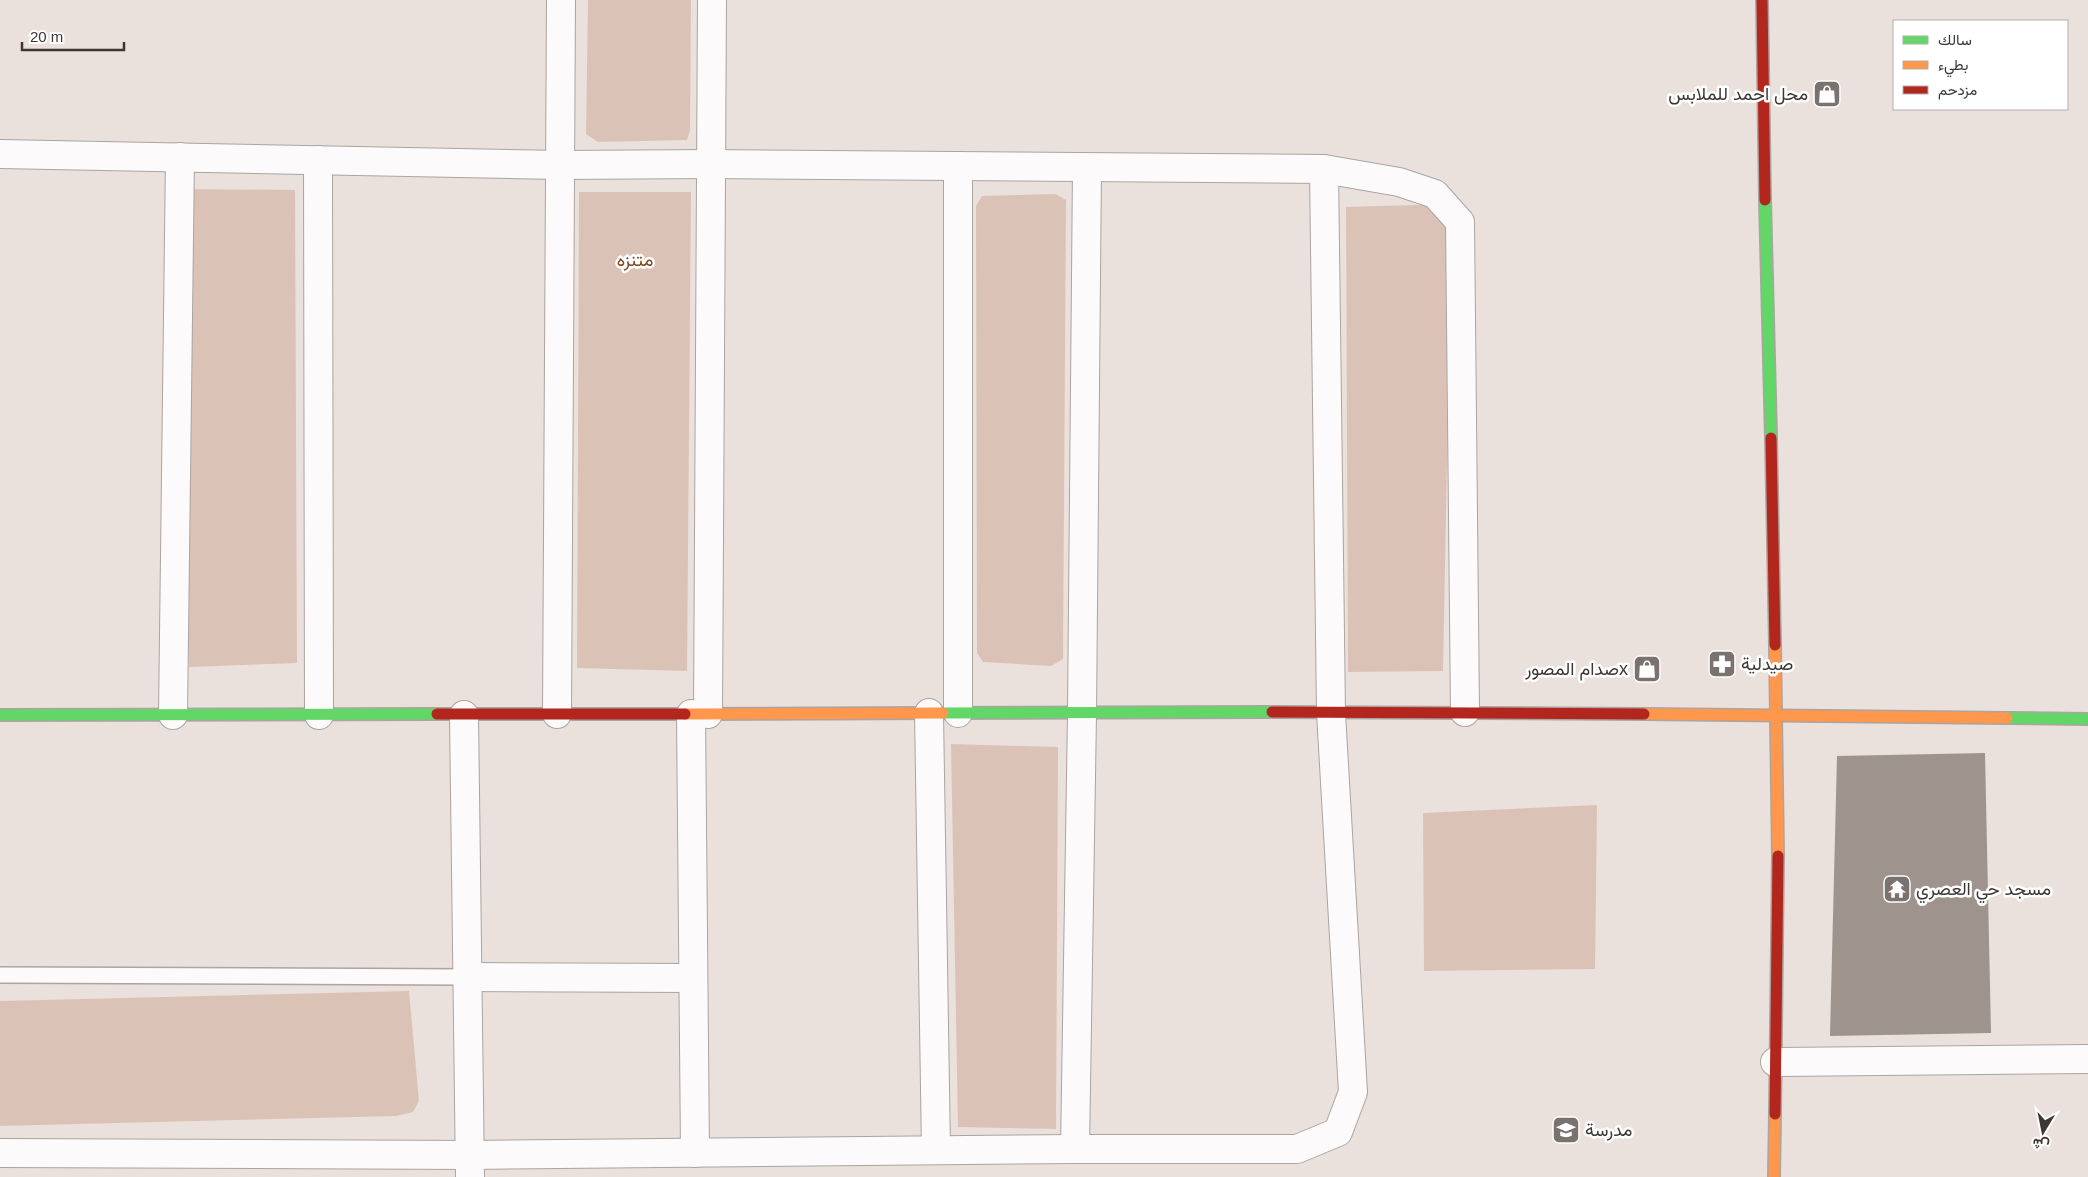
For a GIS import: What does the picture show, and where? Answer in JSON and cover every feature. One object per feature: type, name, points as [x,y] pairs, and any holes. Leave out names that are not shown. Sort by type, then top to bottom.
[{"type":"street","points":[[557,714],[561,0]]},
{"type":"street","points":[[695,1153],[693,978],[711,164],[712,0]]},
{"type":"street","points":[[1762,0],[1762,89],[1777,716],[1778,855],[1774,1177]]},
{"type":"street","points":[[0,154],[560,165],[711,164],[1324,169],[1400,182],[1435,194],[1460,222],[1465,712]]},
{"type":"street","points":[[173,715],[180,157]]},
{"type":"street","points":[[318,160],[319,715]]},
{"type":"street","points":[[958,166],[958,713]]},
{"type":"street","points":[[1075,1149],[1082,714],[1087,168]]},
{"type":"street","points":[[0,1153],[470,1166],[695,1153],[1297,1149],[1338,1132],[1352,1092],[1331,713],[1324,169]]},
{"type":"street","points":[[0,715],[1465,712],[2088,719]]},
{"type":"street","points":[[929,713],[936,1150]]},
{"type":"street","points":[[464,714],[470,1166]]},
{"type":"street","points":[[467,977],[693,978]]},
{"type":"street","points":[[1774,1062],[2088,1059]]},
{"type":"lane","points":[[0,975],[467,977]]},
{"type":"green space","points":[[588,0],[691,0],[690,130],[687,140],[598,142],[586,134]]},
{"type":"green space","points":[[187,189],[295,190],[297,663],[189,667]]},
{"type":"green space","name":"متنزه","points":[[579,192],[691,192],[687,671],[577,668]]},
{"type":"green space","points":[[1056,194],[1066,200],[1063,659],[1051,666],[983,662],[977,653],[976,206],[982,196]]},
{"type":"green space","points":[[1452,204],[1443,671],[1348,672],[1346,207]]},
{"type":"green space","points":[[951,744],[1058,747],[1056,1129],[958,1127]]},
{"type":"green space","points":[[1597,805],[1595,969],[1424,971],[1423,813]]},
{"type":"green space","points":[[409,991],[419,1101],[413,1112],[396,1116],[0,1126],[0,1001]]},
{"type":"building","name":"مسجد حي العصري","points":[[1985,753],[1991,1033],[1830,1036],[1837,756]]},
{"type":"traffic: fast","points":[[1765,200],[1771,438]]},
{"type":"traffic: fast","points":[[943,713],[1272,712]]},
{"type":"traffic: fast","points":[[0,715],[437,714]]},
{"type":"traffic: fast","points":[[2007,718],[2088,719]]},
{"type":"traffic: slow","points":[[1775,645],[1778,856]]},
{"type":"traffic: slow","points":[[685,714],[943,713]]},
{"type":"traffic: slow","points":[[1644,714],[2007,718]]},
{"type":"traffic: slow","points":[[1774,1177],[1775,1114]]},
{"type":"traffic: jam","points":[[1762,0],[1765,200]]},
{"type":"traffic: jam","points":[[1771,438],[1775,645]]},
{"type":"traffic: jam","points":[[1272,712],[1644,714]]},
{"type":"traffic: jam","points":[[437,714],[685,714]]},
{"type":"traffic: jam","points":[[1775,1114],[1778,856]]},
{"type":"place","name":"محل احمد للملابس","points":[[1827,94]]},
{"type":"place","name":"صيدلية","points":[[1722,664]]},
{"type":"place","name":"صدام المصورx","points":[[1647,669]]},
{"type":"place","name":"مسجد حي العصري","points":[[1897,889]]},
{"type":"place","name":"مدرسة","points":[[1566,1130]]}]
